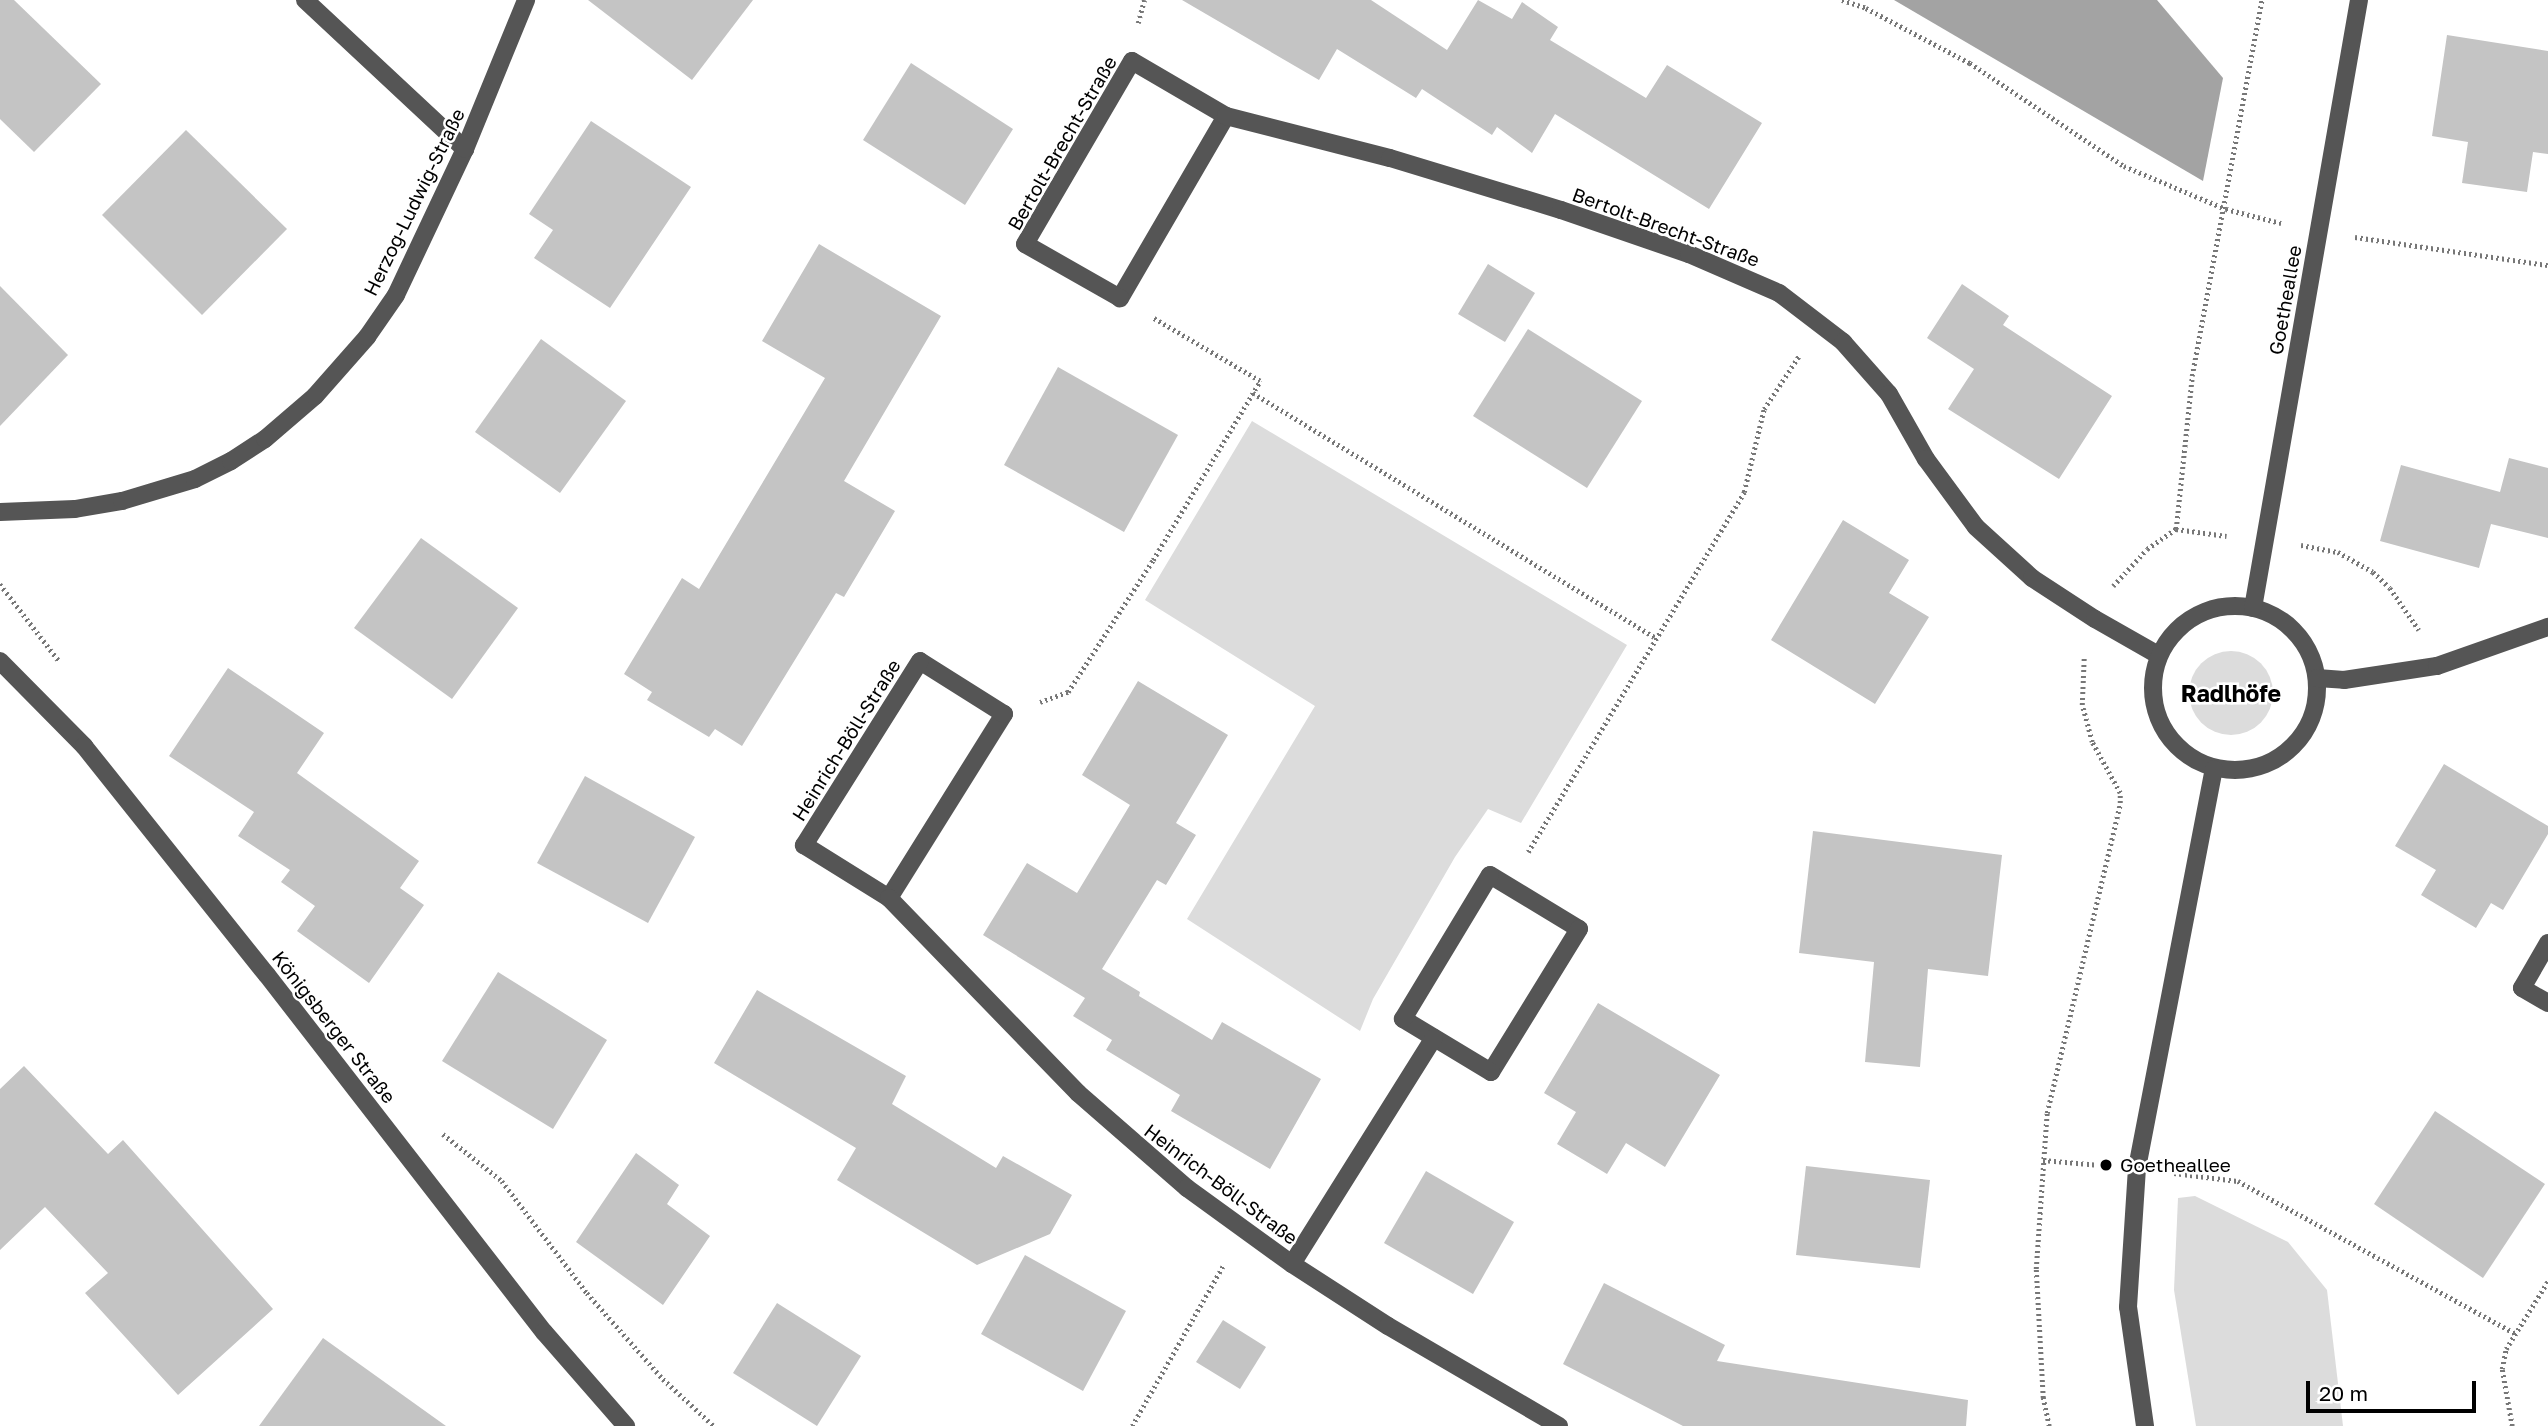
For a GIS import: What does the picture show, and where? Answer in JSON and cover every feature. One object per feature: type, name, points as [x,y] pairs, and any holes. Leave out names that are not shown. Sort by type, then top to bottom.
[{"type":"street","points":[[305,0],[465,149]]},
{"type":"street","name":"Herzog-Ludwig-Straße","points":[[0,512],[75,509],[160,491],[232,461],[265,439],[315,396],[367,337],[396,295],[465,149],[526,0]]},
{"type":"street","name":"Goetheallee","points":[[2253,608],[2358,0]]},
{"type":"street","name":"Bertolt-Brecht-Straße","points":[[1119,299],[1025,244],[1132,61],[1226,116],[1390,158],[1650,240],[1733,271],[1779,293],[1843,342],[1889,394],[1926,459],[1976,527],[2032,578],[2095,619],[2158,655]]},
{"type":"street","points":[[1119,299],[1226,116]]},
{"type":"street","points":[[2224,606],[2253,608],[2272,614],[2293,630],[2309,652],[2317,678],[2316,704],[2306,730],[2290,750],[2267,764],[2241,771],[2214,769],[2189,756],[2168,737],[2156,714],[2152,682],[2158,655],[2170,636],[2185,621],[2203,611],[2224,606]]},
{"type":"street","points":[[2317,678],[2344,680],[2437,666],[2548,627]]},
{"type":"street","name":"Königsberger Straße","points":[[0,661],[84,746],[544,1332],[626,1426]]},
{"type":"street","name":"Heinrich-Böll-Straße","points":[[1004,714],[920,661],[804,845],[889,898],[1078,1093],[1132,1142],[1244,1230],[1399,1333],[1559,1426]]},
{"type":"street","points":[[889,898],[1004,714]]},
{"type":"street","points":[[2144,1426],[2128,1307],[2137,1168],[2214,769]]},
{"type":"street","points":[[1490,875],[1578,929],[1491,1072],[1434,1038],[1404,1019],[1490,875]]},
{"type":"street","points":[[2548,943],[2522,988],[2548,1003]]},
{"type":"street","name":"Heinrich-Böll-Straße","points":[[1292,1264],[1434,1038]]},
{"type":"path","points":[[1842,0],[1866,8],[1970,63],[2124,166],[2226,209],[2318,232],[2548,265]]},
{"type":"path","points":[[2049,1426],[2043,1398],[2036,1269],[2043,1160],[2055,1070],[2120,803],[2120,793],[2092,743],[2082,705],[2086,644],[2109,591],[2124,572],[2176,529],[2192,376],[2226,209],[2262,0]]},
{"type":"path","points":[[1004,714],[1068,692],[1153,560],[1260,381],[1119,299]]},
{"type":"path","points":[[1508,886],[1744,492],[1764,410],[1820,323]]},
{"type":"path","points":[[1253,393],[1656,638]]},
{"type":"path","points":[[2176,529],[2337,551],[2373,572],[2410,615],[2437,666]]},
{"type":"path","points":[[2043,1160],[2137,1168],[2238,1181],[2515,1333]]},
{"type":"path","points":[[1132,1426],[1244,1230]]},
{"type":"path","points":[[2512,1426],[2502,1369],[2506,1349],[2548,1281]]},
{"type":"shaded area","points":[[1894,0],[2157,0],[2223,78],[2203,181]]},
{"type":"shaded area","points":[[1252,421],[1627,645],[1521,823],[1488,809],[1455,857],[1373,999],[1360,1031],[1187,919],[1315,706],[1145,600]]},
{"type":"shaded area","points":[[2231,651],[2247,654],[2261,663],[2270,677],[2273,693],[2270,709],[2261,723],[2247,732],[2231,735],[2215,732],[2201,723],[2192,709],[2189,693],[2192,677],[2201,663],[2215,654]]},
{"type":"shaded area","points":[[2195,1196],[2288,1242],[2327,1290],[2343,1426],[2196,1426],[2174,1290],[2178,1198]]},
{"type":"building","points":[[0,0],[14,0],[101,84],[34,152],[0,119]]},
{"type":"building","points":[[588,0],[753,0],[692,80]]},
{"type":"building","points":[[1182,0],[1371,0],[1447,50],[1478,0],[1512,19],[1522,2],[1558,27],[1550,40],[1646,98],[1667,65],[1762,123],[1709,209],[1555,114],[1532,153],[1497,127],[1492,135],[1422,89],[1416,98],[1337,49],[1319,80]]},
{"type":"building","points":[[2447,35],[2548,51],[2548,154],[2533,152],[2527,192],[2462,183],[2468,142],[2432,136]]},
{"type":"building","points":[[911,63],[1013,129],[965,205],[863,140]]},
{"type":"building","points":[[591,121],[691,187],[610,308],[534,258],[553,230],[529,214]]},
{"type":"building","points":[[186,130],[287,229],[202,315],[102,215]]},
{"type":"building","points":[[819,244],[941,316],[844,481],[895,511],[844,597],[836,593],[742,746],[715,729],[709,737],[647,700],[652,692],[624,674],[682,578],[699,589],[825,378],[762,341]]},
{"type":"building","points":[[1488,264],[1535,293],[1505,342],[1458,314]]},
{"type":"building","points":[[1962,284],[2009,316],[2003,325],[2112,396],[2059,479],[1948,409],[1974,369],[1927,338]]},
{"type":"building","points":[[0,286],[68,355],[0,426]]},
{"type":"building","points":[[1528,329],[1642,401],[1587,488],[1473,416]]},
{"type":"building","points":[[541,339],[626,401],[560,493],[475,432]]},
{"type":"building","points":[[1058,367],[1178,435],[1124,532],[1004,465]]},
{"type":"building","points":[[2509,458],[2548,468],[2548,538],[2491,524],[2479,568],[2380,541],[2401,465],[2500,492]]},
{"type":"building","points":[[1843,520],[1909,560],[1889,593],[1929,617],[1875,704],[1771,640]]},
{"type":"building","points":[[421,538],[518,608],[452,699],[354,628]]},
{"type":"building","points":[[228,668],[324,733],[297,773],[419,861],[400,888],[424,905],[369,983],[297,931],[315,906],[281,882],[290,870],[238,836],[254,812],[169,756]]},
{"type":"building","points":[[1138,681],[1228,735],[1176,823],[1196,835],[1166,885],[1157,880],[1102,969],[1140,992],[1139,996],[1212,1040],[1222,1022],[1321,1079],[1270,1169],[1171,1111],[1180,1095],[1106,1050],[1112,1040],[1073,1016],[1085,998],[983,935],[1027,863],[1077,893],[1130,805],[1082,775]]},
{"type":"building","points":[[2444,764],[2548,826],[2548,834],[2503,910],[2491,903],[2476,928],[2421,895],[2436,870],[2395,846]]},
{"type":"building","points":[[585,776],[695,837],[648,923],[537,863]]},
{"type":"building","points":[[1813,831],[2002,855],[1988,976],[1928,969],[1920,1067],[1865,1062],[1874,962],[1799,953]]},
{"type":"building","points":[[498,972],[607,1040],[553,1129],[442,1061]]},
{"type":"building","points":[[757,990],[906,1076],[892,1104],[996,1168],[1003,1156],[1072,1195],[1050,1234],[977,1265],[837,1180],[856,1148],[714,1063]]},
{"type":"building","points":[[1598,1003],[1720,1075],[1665,1167],[1626,1143],[1607,1174],[1557,1144],[1576,1112],[1544,1093]]},
{"type":"building","points":[[24,1066],[108,1154],[123,1140],[273,1309],[178,1395],[85,1293],[108,1273],[45,1207],[0,1250],[0,1089]]},
{"type":"building","points":[[2435,1111],[2545,1184],[2483,1278],[2374,1204]]},
{"type":"building","points":[[636,1153],[679,1185],[667,1204],[710,1236],[663,1305],[576,1242]]},
{"type":"building","points":[[1806,1166],[1930,1180],[1920,1268],[1796,1255]]},
{"type":"building","points":[[1426,1171],[1514,1222],[1473,1294],[1384,1243]]},
{"type":"building","points":[[1025,1255],[1126,1311],[1083,1391],[981,1334]]},
{"type":"building","points":[[1604,1283],[1725,1345],[1717,1361],[1968,1400],[1966,1426],[1683,1426],[1563,1364]]},
{"type":"building","points":[[777,1303],[861,1356],[817,1426],[733,1373]]},
{"type":"building","points":[[1223,1320],[1266,1347],[1240,1389],[1196,1362]]},
{"type":"building","points":[[323,1338],[446,1426],[259,1426]]},
{"type":"place","name":"Goetheallee","points":[[2106,1165]]},
{"type":"district","name":"Radlhöfe","points":[[2231,693]]}]
